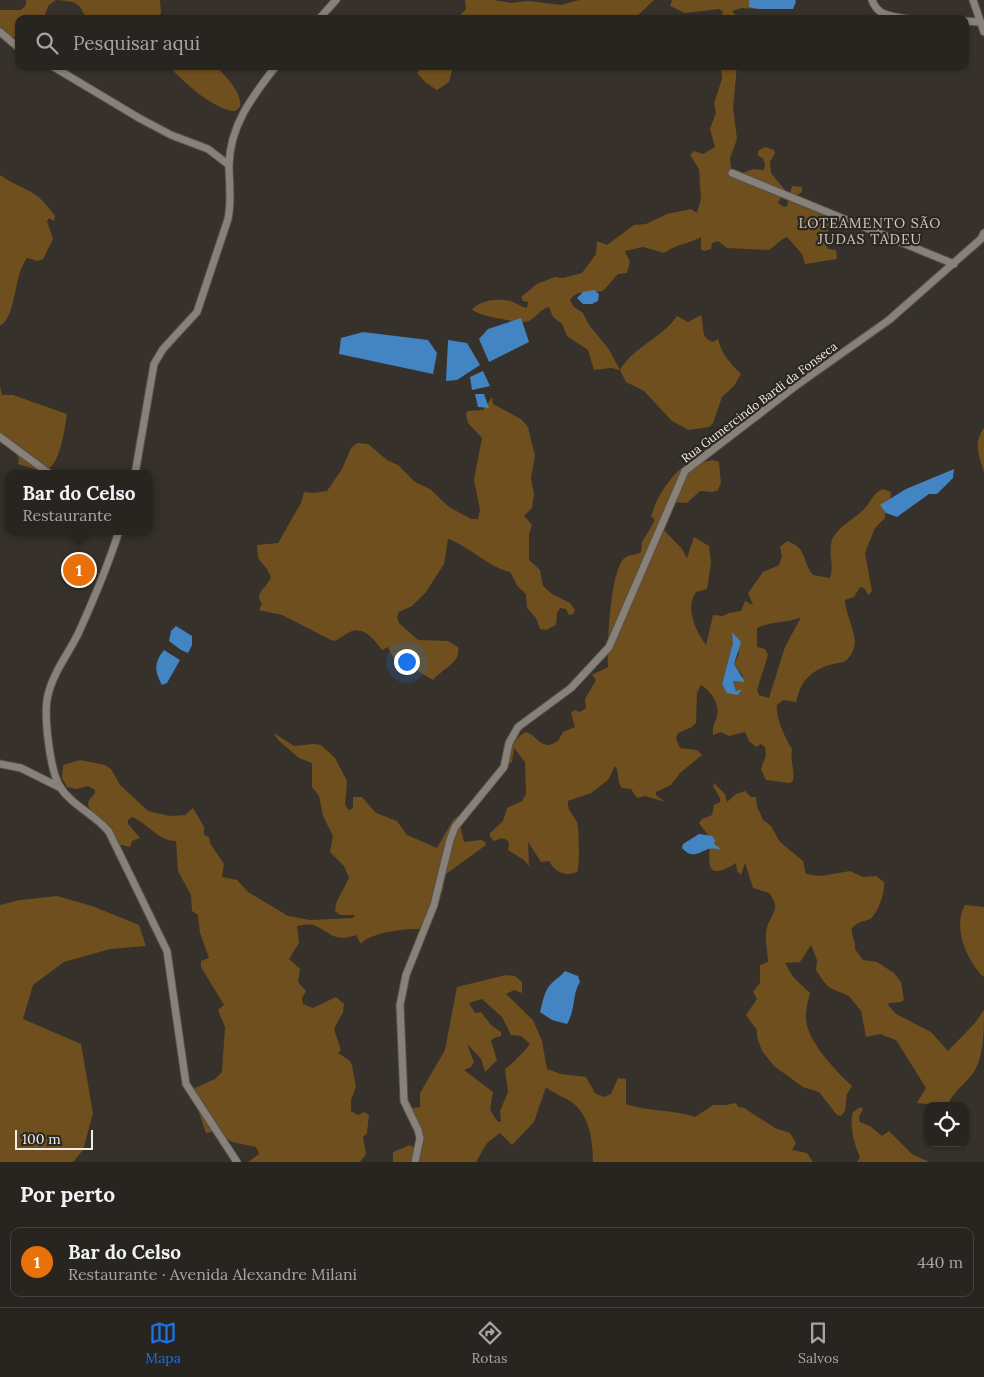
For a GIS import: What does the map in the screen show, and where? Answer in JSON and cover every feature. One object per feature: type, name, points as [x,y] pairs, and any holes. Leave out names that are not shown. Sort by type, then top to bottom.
[{"type":"street","points":[[323,15],[336,0]]},
{"type":"street","points":[[872,0],[875,9],[883,15]]},
{"type":"street","points":[[972,0],[984,32]]},
{"type":"street","points":[[969,21],[980,22]]},
{"type":"street","points":[[0,32],[15,45]]},
{"type":"street","points":[[59,70],[147,122],[208,149],[229,165]]},
{"type":"street","points":[[136,470],[154,364],[163,349],[197,312],[228,219],[231,204],[229,165],[232,139],[241,115],[273,70]]},
{"type":"street","points":[[732,173],[954,264]]},
{"type":"street","name":"Rua Gumercindo Bardi da Fonseca","points":[[415,1162],[420,1138],[404,1101],[400,1006],[406,975],[434,905],[455,827],[504,767],[509,743],[518,727],[571,688],[609,647],[685,471],[798,385],[890,320],[954,264],[981,239],[984,233]]},
{"type":"street","points":[[0,437],[45,470]]},
{"type":"street","points":[[61,788],[52,766],[47,698],[52,680],[91,603],[117,535]]},
{"type":"street","points":[[0,764],[21,768],[61,788],[99,820],[109,832],[163,943],[171,969],[186,1084],[237,1162]]},
{"type":"shaded area","points":[[26,0],[56,0],[48,6],[45,15],[15,15],[15,37],[0,38],[0,10],[21,10],[26,5]]},
{"type":"shaded area","points":[[56,0],[160,0],[161,13],[160,15],[84,15],[78,5]]},
{"type":"shaded area","points":[[465,0],[493,0],[511,3],[528,1],[561,5],[579,0],[654,0],[638,15],[460,15],[466,9]]},
{"type":"shaded area","points":[[672,0],[752,0],[762,9],[742,8],[732,11],[736,15],[722,15],[723,11],[719,9],[685,13],[670,6]]},
{"type":"shaded area","points":[[173,70],[219,70],[239,96],[240,107],[235,111],[218,106],[199,94]]},
{"type":"shaded area","points":[[419,70],[452,70],[449,82],[437,90],[426,83],[417,73]]},
{"type":"shaded area","points":[[721,70],[737,70],[733,107],[737,139],[730,158],[731,169],[740,174],[753,169],[764,170],[763,158],[758,156],[758,151],[765,147],[774,150],[775,153],[770,162],[771,173],[785,190],[778,203],[784,207],[787,206],[792,186],[802,187],[802,192],[795,197],[830,217],[826,245],[828,249],[836,250],[837,259],[805,264],[802,254],[787,237],[768,250],[727,248],[718,241],[712,243],[711,249],[704,251],[701,249],[701,237],[664,253],[643,247],[625,251],[630,262],[627,273],[618,274],[603,291],[577,294],[570,300],[574,307],[583,313],[589,325],[608,348],[620,370],[611,368],[594,370],[588,350],[567,336],[562,324],[553,317],[549,307],[525,322],[488,316],[475,312],[472,309],[481,303],[493,300],[510,301],[527,308],[528,302],[523,301],[521,297],[537,284],[555,277],[563,278],[582,273],[596,254],[597,241],[607,245],[634,225],[646,224],[667,214],[691,209],[697,213],[701,199],[699,169],[690,155],[694,151],[703,154],[715,147],[710,129],[716,113],[714,103],[722,79]]},
{"type":"shaded area","points":[[0,175],[41,199],[55,216],[54,221],[49,218],[47,221],[53,239],[43,259],[38,261],[27,258],[19,275],[9,314],[0,326]]},
{"type":"shaded area","points":[[701,315],[703,331],[706,337],[713,342],[718,339],[724,354],[741,374],[734,386],[722,397],[713,423],[709,427],[689,430],[672,421],[644,391],[626,382],[620,370],[640,348],[663,331],[677,316],[688,322]]},
{"type":"shaded area","points":[[0,386],[2,395],[13,395],[67,414],[61,446],[50,468],[39,470],[18,464],[19,458],[5,440],[0,438]]},
{"type":"shaded area","points":[[492,397],[493,404],[521,419],[528,427],[535,456],[531,478],[534,494],[532,508],[524,516],[532,525],[529,534],[529,560],[540,570],[543,586],[552,594],[570,603],[575,610],[573,614],[569,615],[566,609],[560,608],[557,613],[556,625],[546,630],[540,629],[536,618],[527,608],[526,594],[518,587],[510,572],[493,565],[448,539],[444,564],[426,592],[412,606],[399,612],[397,617],[399,623],[418,640],[448,641],[458,647],[457,657],[454,661],[433,680],[402,662],[395,661],[388,647],[382,650],[371,637],[363,632],[353,631],[333,641],[282,615],[259,610],[262,604],[259,596],[260,593],[271,577],[258,558],[257,545],[278,543],[301,503],[304,492],[327,491],[342,469],[351,448],[357,443],[368,444],[387,460],[398,465],[415,482],[430,489],[449,507],[471,519],[478,519],[480,510],[474,480],[482,438],[468,423],[466,414],[468,411],[483,410]]},
{"type":"shaded area","points":[[984,428],[984,472],[978,444]]},
{"type":"shaded area","points":[[700,456],[703,462],[713,460],[719,462],[721,483],[718,490],[713,492],[700,491],[687,503],[671,502],[664,530],[682,549],[687,558],[694,537],[709,546],[711,563],[707,589],[696,592],[691,605],[695,626],[706,645],[713,615],[722,616],[741,611],[745,601],[753,605],[748,593],[763,572],[779,565],[782,556],[780,547],[787,541],[799,548],[813,575],[830,578],[832,569],[831,544],[836,533],[861,512],[877,493],[883,489],[891,492],[885,518],[875,528],[865,553],[872,591],[868,595],[864,588],[860,587],[854,597],[845,600],[854,633],[854,648],[851,655],[844,662],[831,664],[819,669],[804,681],[796,702],[783,700],[777,705],[779,721],[792,749],[793,781],[789,783],[766,780],[761,769],[766,755],[765,747],[761,744],[756,747],[749,741],[745,732],[729,736],[721,732],[713,735],[713,727],[718,711],[716,702],[711,694],[701,685],[697,693],[696,723],[692,727],[678,733],[676,738],[680,748],[697,750],[702,755],[680,773],[671,785],[656,792],[656,795],[665,802],[645,796],[637,798],[631,789],[622,788],[615,766],[608,780],[591,793],[568,801],[569,810],[578,825],[579,856],[577,872],[564,874],[557,871],[549,861],[541,862],[528,842],[529,866],[524,860],[508,850],[509,843],[506,840],[494,841],[490,837],[490,833],[503,821],[507,808],[522,801],[526,794],[525,762],[514,748],[512,762],[506,766],[510,751],[517,738],[526,732],[540,742],[550,745],[558,741],[563,732],[575,727],[571,713],[574,710],[580,712],[586,708],[585,699],[596,680],[592,675],[608,667],[608,643],[613,591],[616,575],[621,563],[626,557],[641,552],[642,542],[654,522],[654,518],[651,517],[658,498],[669,481],[691,461]],"holes":[[[801,617],[785,647],[769,698],[759,695],[757,690],[768,655],[765,649],[757,647],[757,628]],[[733,633],[739,654],[734,664],[743,676],[739,682],[733,680],[736,691],[741,689],[738,695],[722,684],[733,643]]]},
{"type":"shaded area","points":[[274,733],[294,746],[321,745],[335,758],[347,781],[345,805],[349,810],[353,808],[353,797],[362,797],[376,813],[397,821],[407,835],[437,848],[453,820],[458,816],[464,842],[481,840],[486,845],[442,877],[440,883],[444,886],[438,903],[419,929],[397,930],[379,934],[365,940],[361,944],[356,935],[342,938],[333,936],[314,925],[297,926],[299,943],[289,959],[300,969],[298,982],[306,991],[302,998],[303,1004],[313,1008],[336,997],[344,1004],[343,1012],[334,1029],[341,1050],[338,1053],[349,1060],[352,1065],[356,1087],[351,1100],[351,1111],[358,1115],[364,1112],[369,1115],[367,1133],[363,1137],[366,1154],[360,1162],[248,1162],[259,1154],[256,1147],[232,1142],[217,1131],[206,1133],[192,1092],[195,1088],[215,1079],[222,1072],[225,1027],[218,1010],[224,1005],[201,967],[201,961],[209,958],[200,933],[198,915],[192,911],[191,895],[178,871],[176,841],[164,838],[132,817],[128,820],[128,824],[140,838],[132,841],[130,847],[117,844],[88,806],[95,790],[88,786],[77,789],[67,787],[62,778],[63,765],[80,760],[105,765],[111,769],[120,785],[148,811],[170,816],[185,815],[193,808],[204,827],[204,835],[209,837],[210,843],[224,864],[222,877],[237,880],[248,892],[288,916],[310,920],[353,918],[355,915],[340,915],[335,911],[336,903],[349,878],[344,866],[330,852],[333,836],[323,816],[319,796],[312,787],[312,763],[299,758],[278,740]]},
{"type":"shaded area","points":[[714,783],[725,794],[727,802],[736,794],[745,791],[751,797],[756,797],[757,806],[763,820],[771,826],[780,842],[803,861],[806,874],[821,876],[850,871],[863,877],[876,876],[884,882],[883,895],[876,912],[870,919],[854,926],[852,931],[855,949],[863,960],[877,962],[894,973],[901,982],[904,1000],[889,1003],[888,1005],[896,1014],[931,1032],[948,1051],[975,1023],[984,1010],[983,1042],[980,1058],[974,1072],[949,1102],[917,1103],[926,1088],[896,1040],[880,1034],[866,1037],[861,1011],[849,996],[830,988],[824,982],[816,970],[817,960],[811,945],[800,962],[785,963],[793,977],[810,993],[806,1017],[808,1029],[817,1047],[852,1086],[847,1094],[845,1111],[841,1116],[837,1115],[819,1092],[803,1087],[774,1066],[762,1051],[757,1037],[757,1030],[746,1015],[757,999],[753,992],[760,983],[760,965],[768,962],[766,933],[775,905],[769,893],[753,888],[745,863],[741,875],[737,871],[736,863],[718,871],[710,867],[710,838],[699,823],[702,819],[712,815],[714,805],[720,802],[720,798],[713,786]]},
{"type":"shaded area","points":[[57,896],[92,906],[139,925],[146,946],[110,949],[64,962],[33,985],[23,1019],[81,1044],[93,1113],[83,1150],[73,1162],[0,1162],[0,905],[20,900]]},
{"type":"shaded area","points":[[965,905],[984,907],[984,977],[972,962],[963,943],[960,923]]},
{"type":"shaded area","points":[[506,975],[515,976],[522,982],[522,993],[514,990],[506,994],[533,1020],[542,1041],[547,1069],[561,1074],[586,1077],[595,1093],[603,1097],[611,1094],[618,1078],[626,1079],[626,1104],[634,1107],[686,1114],[695,1117],[713,1105],[736,1103],[738,1107],[744,1108],[775,1128],[790,1133],[796,1143],[792,1150],[807,1153],[813,1162],[593,1162],[591,1138],[583,1115],[573,1103],[546,1087],[534,1122],[512,1145],[500,1133],[487,1143],[476,1162],[393,1162],[393,1152],[410,1145],[416,1149],[419,1138],[409,1115],[405,1091],[413,1108],[420,1107],[420,1093],[445,1050],[457,987]],"holes":[[[482,999],[502,1017],[511,1035],[521,1036],[530,1044],[505,1069],[508,1092],[500,1111],[501,1121],[498,1122],[490,1110],[493,1092],[464,1070],[471,1067],[474,1062],[467,1044],[481,1059],[485,1072],[497,1060],[491,1041],[501,1036],[501,1032],[491,1025],[481,1012],[475,1013],[469,1003]]]},
{"type":"shaded area","points":[[860,1107],[863,1109],[859,1117],[860,1122],[870,1126],[882,1136],[889,1131],[912,1154],[929,1162],[857,1162],[860,1157],[854,1141],[852,1117],[853,1112]]},
{"type":"water","points":[[749,0],[795,0],[796,2],[793,9],[759,9],[749,7]]},
{"type":"water","points":[[594,290],[599,294],[598,301],[592,304],[583,304],[577,298],[583,292]]},
{"type":"water","points":[[521,318],[529,342],[489,362],[479,339],[488,329]]},
{"type":"water","points":[[363,332],[428,340],[437,353],[433,374],[339,354],[341,338]]},
{"type":"water","points":[[448,340],[467,343],[480,365],[457,380],[446,381]]},
{"type":"water","points":[[483,371],[490,386],[472,390],[470,377]]},
{"type":"water","points":[[475,394],[484,394],[489,408],[478,407]]},
{"type":"water","points":[[954,469],[953,478],[937,494],[929,494],[897,517],[886,513],[880,505],[906,489]]},
{"type":"water","points":[[176,626],[192,636],[192,645],[188,653],[169,641],[171,631]]},
{"type":"water","points":[[732,632],[741,642],[734,664],[745,682],[733,681],[736,691],[742,689],[738,695],[727,693],[722,684],[733,643]]},
{"type":"water","points":[[164,650],[180,660],[167,683],[162,685],[156,667],[158,659]]},
{"type":"water","points":[[699,834],[712,836],[715,840],[714,844],[721,849],[710,849],[692,854],[682,848],[683,844]]},
{"type":"water","points":[[565,971],[578,976],[580,982],[572,1013],[567,1024],[552,1020],[540,1012],[548,988]]},
{"type":"place","name":"Bar do Celso","points":[[79,570]]},
{"type":"district","name":"LOTEAMENTO SÃO JUDAS TADEU","points":[[870,232]]}]
